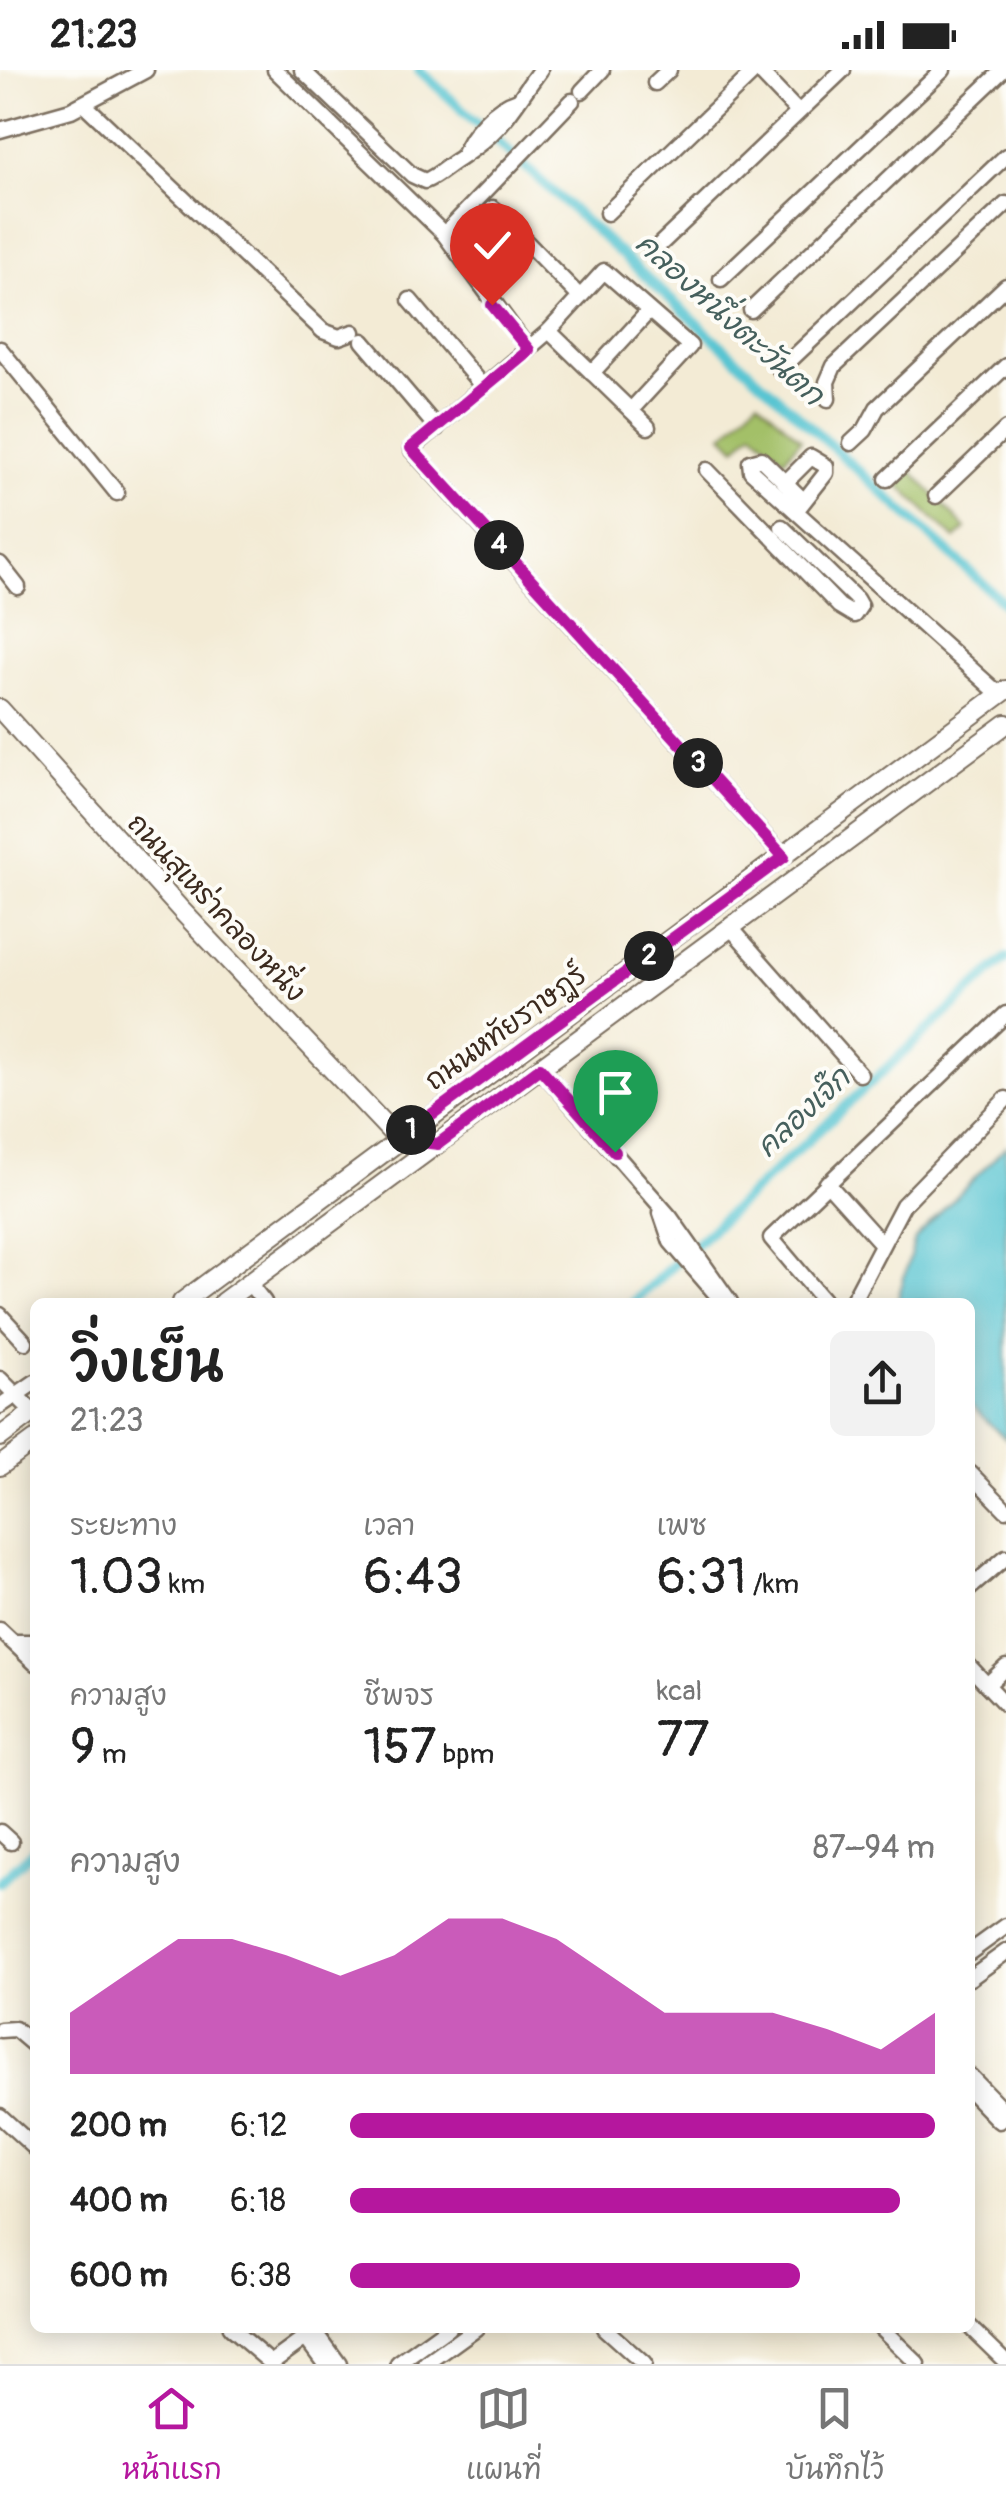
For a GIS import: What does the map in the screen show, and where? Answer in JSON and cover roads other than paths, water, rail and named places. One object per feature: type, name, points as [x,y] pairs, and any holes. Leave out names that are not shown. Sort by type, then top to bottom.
[{"type":"main road","name":"ถนนหทัยราษฎร์","points":[[187,1298],[1003,692]]},
{"type":"main road","name":"ถนนสุเหร่าคลองหนึ่ง","points":[[0,709],[181,910],[398,1139]]},
{"type":"main road","name":"ถนนหทัยราษฎร์","points":[[227,1298],[1006,724]]},
{"type":"main road","points":[[394,1176],[398,1139],[438,1144]]},
{"type":"main road","points":[[0,1437],[30,1415]]},
{"type":"main road","points":[[0,1466],[30,1444]]},
{"type":"street","points":[[0,130],[84,104],[146,70]]},
{"type":"street","points":[[275,70],[444,234],[529,350]]},
{"type":"street","points":[[302,70],[419,180],[432,178],[469,149],[512,105],[532,73]]},
{"type":"street","points":[[444,234],[602,70]]},
{"type":"street","points":[[655,83],[669,70]]},
{"type":"street","points":[[608,213],[757,70],[798,112]]},
{"type":"street","points":[[652,252],[843,70]]},
{"type":"street","points":[[721,278],[943,70]]},
{"type":"street","points":[[751,310],[1003,70]]},
{"type":"street","points":[[84,104],[323,331],[358,336],[437,428]]},
{"type":"street","points":[[780,370],[1006,156]]},
{"type":"street","points":[[828,398],[827,382],[834,366],[1006,204]]},
{"type":"street","points":[[493,208],[580,297]]},
{"type":"street","points":[[631,410],[690,346],[604,272],[529,350],[411,448],[784,857]]},
{"type":"street","points":[[851,443],[877,408],[1006,286]]},
{"type":"street","points":[[410,300],[483,387]]},
{"type":"street","points":[[592,373],[650,311]]},
{"type":"street","points":[[549,331],[648,427]]},
{"type":"street","points":[[0,349],[116,493]]},
{"type":"street","points":[[887,478],[1006,366]]},
{"type":"street","points":[[936,496],[1006,429]]},
{"type":"street","points":[[800,506],[785,483],[761,459],[754,458],[748,464],[800,506],[1003,692]]},
{"type":"street","points":[[776,532],[826,473],[818,458],[808,459],[785,483]]},
{"type":"street","points":[[707,470],[856,598],[860,606],[854,615],[846,613],[776,532]]},
{"type":"street","points":[[0,564],[18,587]]},
{"type":"street","points":[[731,928],[860,1074]]},
{"type":"street","points":[[822,1298],[771,1238],[1006,1014]]},
{"type":"street","points":[[540,1068],[659,1203],[676,1239],[722,1298]]},
{"type":"street","points":[[854,1298],[881,1243],[922,1181],[1006,1099]]},
{"type":"street","points":[[827,1183],[881,1243]]},
{"type":"street","points":[[248,1283],[261,1298]]},
{"type":"street","points":[[0,1314],[25,1342]]},
{"type":"street","points":[[0,1379],[30,1408]]},
{"type":"street","points":[[0,1406],[30,1385]]},
{"type":"street","points":[[975,1479],[1006,1510]]},
{"type":"street","points":[[975,1584],[1006,1557]]},
{"type":"street","points":[[0,1630],[30,1658]]},
{"type":"street","points":[[13,1642],[30,1642]]},
{"type":"street","points":[[987,1685],[1006,1667]]},
{"type":"street","points":[[975,1672],[1006,1705]]},
{"type":"street","points":[[975,1948],[1006,1926]]},
{"type":"street","points":[[975,1974],[1006,1952]]},
{"type":"street","points":[[975,1956],[985,1967]]},
{"type":"street","points":[[0,2030],[15,2029],[30,2042]]},
{"type":"street","points":[[975,2082],[1002,2117]]},
{"type":"street","points":[[975,2095],[1002,2117]]},
{"type":"street","points":[[0,2116],[30,2143]]},
{"type":"street","points":[[975,2332],[1006,2362]]},
{"type":"street","points":[[236,2333],[269,2363],[312,2333]]},
{"type":"street","points":[[313,2333],[326,2364]]},
{"type":"street","points":[[314,2333],[339,2364]]},
{"type":"street","points":[[398,2364],[441,2333]]},
{"type":"street","points":[[426,2364],[469,2333]]},
{"type":"street","points":[[610,2333],[644,2364]]},
{"type":"street","points":[[886,2333],[918,2364]]},
{"type":"water","points":[[1006,1146],[1006,1439],[975,1410],[975,1298],[898,1298],[915,1239]]},
{"type":"waterway","name":"คลองหนึ่งตะวันตก","points":[[419,70],[1006,605]]},
{"type":"waterway","name":"คลองเจ๊ก","points":[[637,1298],[1006,958]]},
{"type":"waterway","name":"คลองเจ๊ก","points":[[0,1882],[30,1855]]}]
